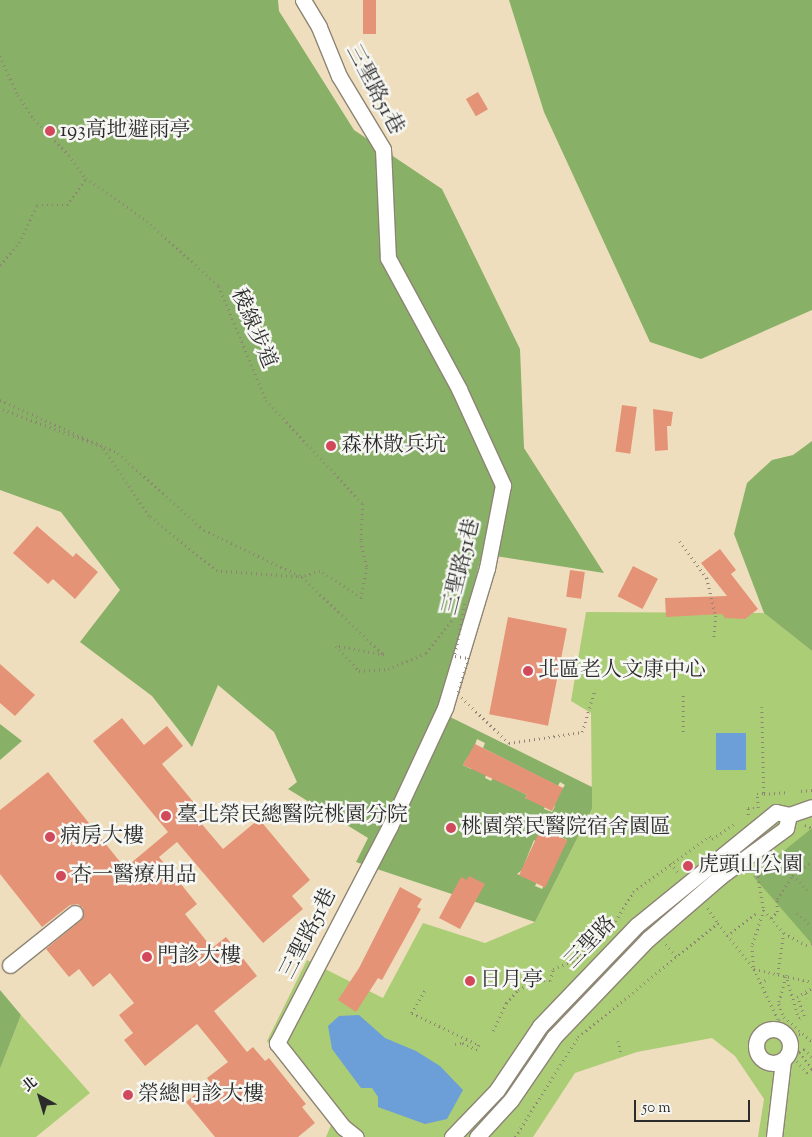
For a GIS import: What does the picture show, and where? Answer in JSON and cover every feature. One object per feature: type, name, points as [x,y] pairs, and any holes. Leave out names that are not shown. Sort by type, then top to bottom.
[{"type":"street","name":"三聖路51巷","points":[[302,0],[319,27],[339,76],[383,149],[388,258],[459,389],[503,485],[486,568],[445,708],[390,826],[277,1043],[341,1132],[356,1137]]},
{"type":"street","name":"三聖路","points":[[452,1137],[497,1090],[540,1026],[637,925],[776,812],[789,815],[812,807]]},
{"type":"street","name":"三聖路","points":[[477,1137],[511,1100],[554,1037],[648,939],[721,876],[786,828],[789,815]]},
{"type":"street","points":[[10,965],[75,914]]},
{"type":"street","points":[[774,1137],[788,1058],[789,1044],[784,1028],[762,1034],[756,1048],[759,1056],[766,1062],[788,1058]]},
{"type":"path","name":"稜線步道","points":[[0,56],[18,95],[34,119],[69,155],[86,178],[147,221],[219,286],[266,400],[363,504],[361,541],[367,568],[361,598],[320,571],[302,577]]},
{"type":"path","points":[[0,265],[19,243],[37,205],[67,205],[86,178]]},
{"type":"path","points":[[0,400],[118,453],[204,530],[302,577],[384,655],[336,646],[359,671],[388,668],[426,653],[465,604],[456,656],[469,658],[458,694],[510,743],[582,732],[594,689]]},
{"type":"path","points":[[0,408],[102,447],[149,516],[217,571],[302,577]]},
{"type":"path","points":[[680,541],[707,578],[716,616],[714,640]]},
{"type":"path","points":[[683,695],[683,732]]},
{"type":"path","points":[[762,707],[764,794]]},
{"type":"path","points":[[801,791],[812,790]]},
{"type":"path","points":[[493,1031],[506,1003],[518,990],[534,981],[550,980],[554,969],[573,961],[609,932],[632,892],[710,836],[712,839],[748,815],[748,808],[758,808],[757,794],[785,792]]},
{"type":"path","points":[[771,918],[777,912],[777,899],[793,875],[812,862]]},
{"type":"path","points":[[671,863],[679,873]]},
{"type":"path","points":[[793,875],[808,891]]},
{"type":"path","points":[[754,969],[752,946],[764,910],[761,893]]},
{"type":"path","points":[[628,901],[632,905]]},
{"type":"path","points":[[707,907],[754,969],[784,1028],[788,1058],[808,1073],[812,1069],[799,1052],[804,1049],[812,1057]]},
{"type":"path","points":[[764,910],[784,933],[806,945],[812,943]]},
{"type":"path","points":[[797,913],[812,926]]},
{"type":"path","points":[[728,936],[755,914]]},
{"type":"path","points":[[515,1137],[578,1037],[718,923]]},
{"type":"path","points":[[778,974],[784,933]]},
{"type":"path","points":[[664,942],[676,956]]},
{"type":"path","points":[[754,969],[812,982]]},
{"type":"path","points":[[786,975],[799,1018],[804,1016],[797,997],[812,988]]},
{"type":"path","points":[[786,975],[779,1004],[784,1017],[812,1041]]},
{"type":"path","points":[[760,982],[769,978]]},
{"type":"path","points":[[425,991],[412,1013],[479,1046],[477,1050],[461,1043],[455,1045]]},
{"type":"path","points":[[806,993],[808,998]]},
{"type":"path","points":[[784,1028],[804,1035]]},
{"type":"path","points":[[618,1041],[621,1052]]},
{"type":"green space","points":[[0,0],[278,0],[279,11],[354,130],[442,189],[520,349],[524,448],[604,573],[482,554],[440,712],[592,787],[592,809],[535,922],[356,862],[368,838],[288,789],[297,782],[274,732],[218,685],[192,747],[152,696],[80,642],[120,590],[61,512],[0,490]],"holes":[[[477,739],[485,743],[483,748],[558,786],[560,782],[565,785],[551,804],[555,806],[552,812],[544,809],[546,804],[525,798],[527,795],[493,778],[491,781],[485,778],[487,773],[472,766],[471,769],[463,765],[467,758],[470,759]],[[541,828],[559,841],[561,837],[567,840],[542,889],[535,886],[537,882],[517,874],[522,870],[534,840],[537,842]]]},
{"type":"green space","points":[[509,0],[812,0],[812,310],[701,359],[650,342],[544,112]]},
{"type":"green space","points":[[812,441],[812,651],[764,613],[734,534],[747,483],[772,460],[793,455]]},
{"type":"green space","name":"虎頭山公園","points":[[586,612],[764,613],[812,651],[812,1137],[758,1137],[764,1099],[735,1056],[712,1038],[637,1052],[575,1073],[533,1137],[326,1137],[331,1125],[267,1041],[307,960],[383,998],[423,923],[485,943],[535,922],[592,809],[591,713],[571,701]]},
{"type":"green space","points":[[0,724],[22,741],[0,760]]},
{"type":"green space","points":[[812,828],[812,944],[753,876]]},
{"type":"green space","points":[[0,990],[21,1015],[0,1069]]},
{"type":"green space","points":[[21,1015],[90,1093],[36,1137],[0,1137],[0,1069]]},
{"type":"water","points":[[716,733],[746,733],[746,770],[716,770]]},
{"type":"water","points":[[359,1015],[385,1038],[416,1051],[440,1066],[463,1090],[447,1119],[425,1124],[378,1107],[378,1097],[372,1088],[361,1088],[332,1049],[328,1026],[339,1016]]},
{"type":"building","points":[[363,0],[376,0],[376,34],[363,34]]},
{"type":"building","points":[[478,92],[488,109],[476,116],[466,99]]},
{"type":"building","points":[[622,405],[637,407],[630,454],[615,452]]},
{"type":"building","points":[[653,409],[673,412],[671,426],[667,426],[668,450],[655,451]]},
{"type":"building","points":[[37,526],[73,557],[76,553],[98,572],[75,599],[53,579],[48,584],[13,553]]},
{"type":"building","points":[[720,549],[736,570],[731,574],[758,609],[745,619],[725,618],[722,614],[666,617],[665,598],[727,596],[701,563]]},
{"type":"building","points":[[633,566],[658,579],[643,609],[618,596]]},
{"type":"building","points":[[570,570],[585,572],[581,599],[566,597]]},
{"type":"building","name":"北區老人文康中心","points":[[508,617],[567,628],[548,726],[489,714]]},
{"type":"building","points":[[0,664],[35,695],[15,716],[0,703]]},
{"type":"building","points":[[122,718],[144,745],[167,726],[183,746],[162,764],[195,804],[189,809],[223,849],[259,819],[310,880],[292,896],[303,909],[263,943],[177,842],[159,857],[197,904],[185,914],[212,948],[226,937],[257,976],[214,1011],[247,1052],[253,1047],[265,1061],[269,1058],[306,1104],[302,1107],[315,1123],[298,1137],[215,1137],[186,1102],[210,1082],[207,1078],[228,1062],[197,1024],[145,1066],[124,1040],[133,1033],[119,1015],[134,1003],[110,973],[93,987],[79,969],[69,977],[46,949],[81,920],[83,908],[78,904],[70,905],[42,927],[0,874],[0,810],[48,772],[125,868],[168,832],[93,741]]},
{"type":"building","points":[[475,744],[563,788],[552,811],[525,798],[527,795],[463,765]]},
{"type":"building","points":[[541,828],[567,840],[545,887],[519,875]]},
{"type":"building","points":[[469,876],[485,884],[460,929],[439,918],[461,877],[467,880]]},
{"type":"building","points":[[400,887],[422,899],[417,907],[421,909],[382,980],[378,978],[356,1012],[338,1000],[359,968]]},
{"type":"place","name":"193高地避雨亭","points":[[50,131]]},
{"type":"place","name":"森林散兵坑","points":[[331,446]]},
{"type":"place","name":"北區老人文康中心","points":[[528,671]]},
{"type":"place","name":"臺北榮民總醫院桃園分院","points":[[166,816]]},
{"type":"place","name":"桃園榮民醫院宿舍園區","points":[[451,828]]},
{"type":"place","name":"病房大樓","points":[[50,837]]},
{"type":"place","name":"虎頭山公園","points":[[688,866]]},
{"type":"place","name":"杏一醫療用品","points":[[61,876]]},
{"type":"place","name":"門診大樓","points":[[147,957]]},
{"type":"place","name":"日月亭","points":[[470,981]]},
{"type":"place","name":"榮總門診大樓","points":[[128,1095]]}]
